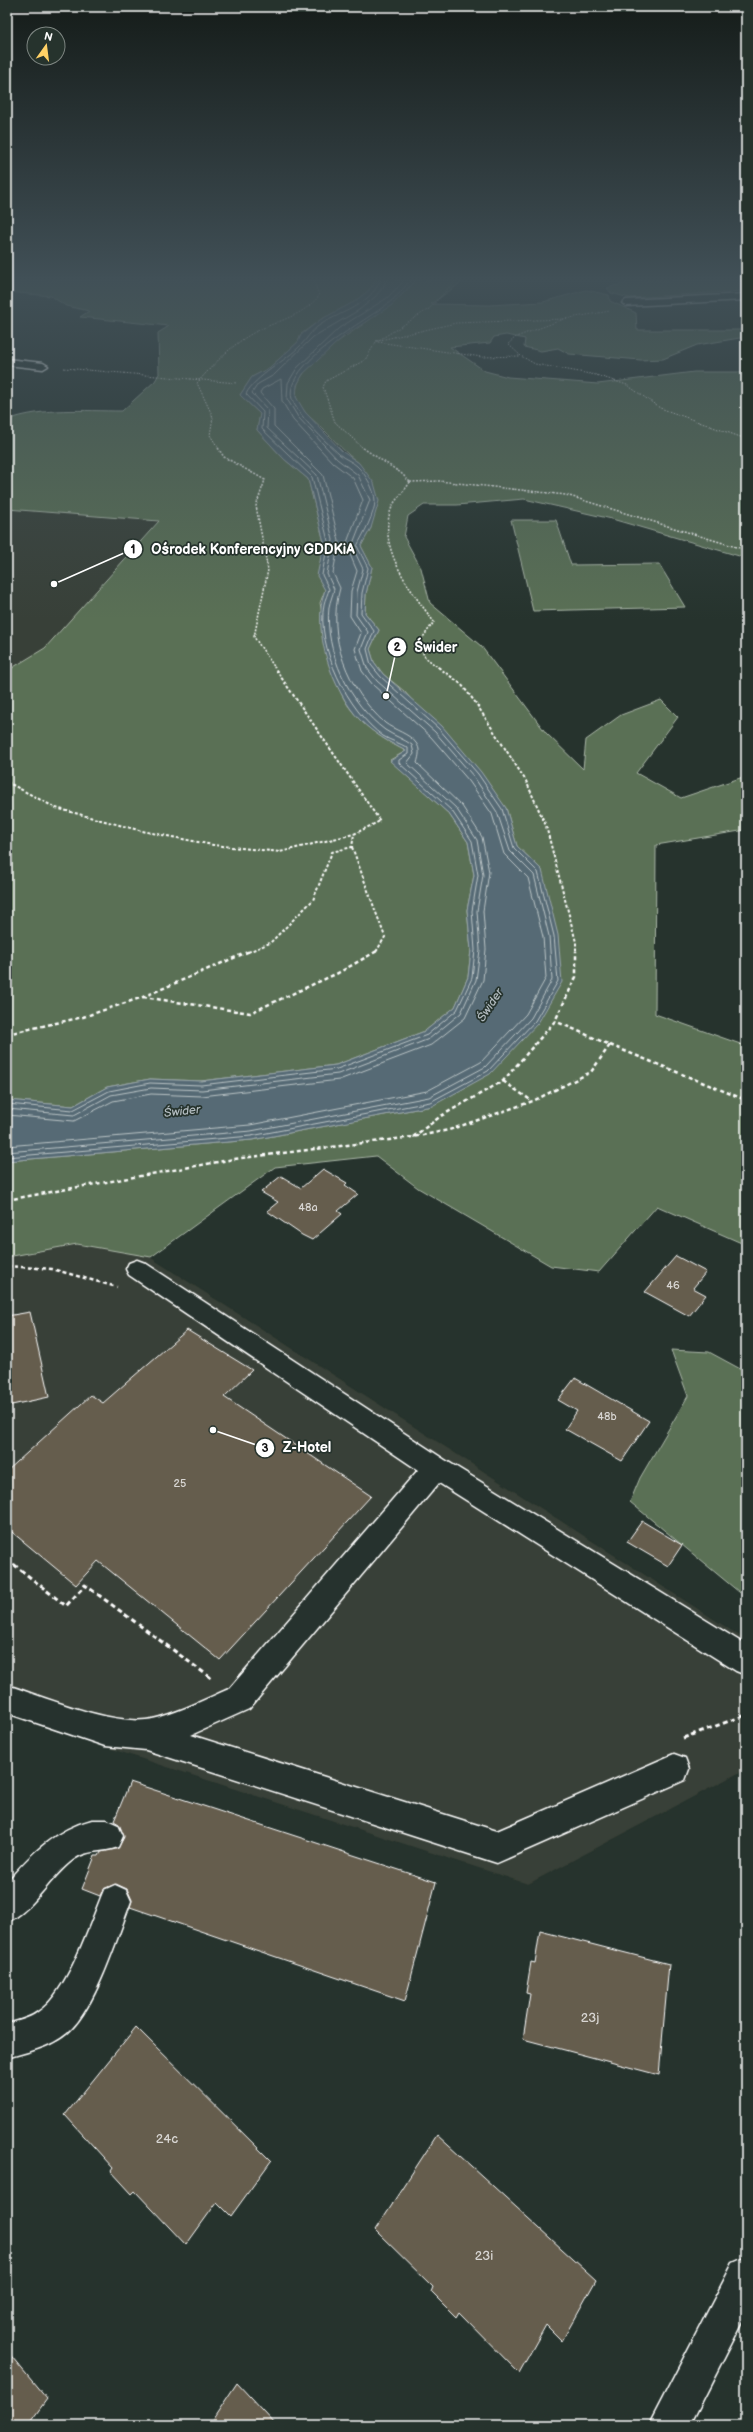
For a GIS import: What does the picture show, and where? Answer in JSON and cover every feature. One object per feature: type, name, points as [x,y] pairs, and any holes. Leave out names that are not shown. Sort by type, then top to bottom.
[{"type":"street","points":[[129,1279],[746,1661]]},
{"type":"street","points":[[146,1735],[192,1720],[239,1699],[436,1468]]},
{"type":"street","points":[[7,1699],[104,1731],[146,1735],[497,1847],[674,1769]]},
{"type":"street","points":[[7,1906],[61,1849],[75,1839],[84,1835],[107,1836]]},
{"type":"street","points":[[7,2041],[35,2033],[55,2022],[69,2008],[115,1901]]},
{"type":"street","points":[[669,2425],[746,2276]]},
{"type":"path","points":[[7,782],[56,808],[142,831],[213,845],[280,852],[354,834],[380,821],[254,637],[268,570],[256,506],[265,480],[224,457],[210,435],[214,416],[202,393]]},
{"type":"path","points":[[327,393],[328,406],[335,422],[370,453],[405,474],[410,482]]},
{"type":"path","points":[[640,393],[660,408],[746,439]]},
{"type":"path","points":[[410,482],[446,481],[566,495],[746,550]]},
{"type":"path","points":[[410,482],[390,510],[389,534],[392,552],[414,596],[434,622],[418,644],[425,657],[461,684],[475,702],[526,780],[548,834],[576,942],[576,977],[555,1022],[503,1081],[441,1116],[414,1138]]},
{"type":"path","points":[[142,997],[250,1012],[338,973],[376,952],[385,937],[352,847],[354,834]]},
{"type":"path","points":[[7,1034],[84,1017],[142,997],[270,943],[313,900],[332,852],[352,847]]},
{"type":"path","points":[[555,1022],[746,1100]]},
{"type":"path","points":[[7,1200],[234,1159],[414,1138],[449,1130],[532,1101],[591,1072],[610,1045]]},
{"type":"path","points":[[503,1081],[532,1101]]},
{"type":"path","points":[[7,1266],[52,1269],[129,1279]]},
{"type":"path","points":[[7,1559],[66,1606],[85,1585],[239,1699]]},
{"type":"path","points":[[680,1739],[746,1715]]},
{"type":"shaded area","points":[[7,509],[159,520],[45,648],[7,671]]},
{"type":"shaded area","points":[[81,1213],[746,1640],[746,1769],[528,1884],[7,1715],[7,1220]]},
{"type":"green space","points":[[141,393],[241,393],[240,395],[260,414],[257,430],[284,459],[308,479],[324,542],[321,559],[325,590],[320,603],[328,647],[340,690],[351,710],[367,726],[377,734],[406,751],[390,760],[449,814],[468,842],[474,875],[467,910],[471,950],[468,977],[455,1007],[425,1031],[336,1065],[201,1081],[150,1079],[107,1087],[73,1106],[7,1100],[7,671],[45,648],[159,521],[7,509],[7,420],[49,411],[122,411]]},
{"type":"green space","points":[[296,393],[746,393],[746,558],[612,519],[524,499],[457,505],[424,505],[408,516],[404,537],[421,568],[430,603],[481,646],[546,733],[583,769],[586,740],[621,715],[661,700],[678,717],[636,773],[681,798],[746,776],[746,830],[656,845],[655,1014],[746,1046],[746,1245],[657,1206],[599,1272],[551,1266],[418,1188],[376,1156],[275,1167],[151,1257],[77,1244],[7,1257],[7,1161],[252,1140],[432,1106],[542,870],[517,846],[506,808],[404,691],[383,674],[374,662],[370,649],[379,630],[365,613],[366,594],[372,567],[361,546],[371,528],[359,463],[307,414],[297,400]]},
{"type":"green space","points":[[511,520],[556,520],[571,565],[659,564],[685,607],[533,611]]},
{"type":"green space","points":[[671,1350],[709,1352],[746,1372],[746,1596],[739,1592],[630,1502],[640,1478],[688,1396]]},
{"type":"water","points":[[241,393],[296,393],[296,397],[305,412],[343,452],[359,463],[374,483],[379,501],[371,528],[361,546],[372,567],[366,594],[365,613],[379,630],[370,649],[374,662],[383,674],[442,726],[481,772],[506,808],[517,846],[542,870],[558,935],[562,982],[538,1023],[490,1074],[432,1106],[252,1140],[7,1161],[7,1100],[73,1106],[107,1087],[150,1079],[201,1081],[336,1065],[425,1031],[455,1007],[468,977],[471,950],[467,910],[474,875],[468,842],[449,814],[390,761],[406,751],[365,725],[350,708],[341,693],[327,659],[323,641],[321,606],[325,590],[317,576],[324,542],[308,479],[284,459],[257,430],[260,414],[240,395]]},
{"type":"building","points":[[323,1169],[347,1183],[345,1185],[358,1194],[338,1211],[342,1214],[312,1240],[302,1235],[267,1211],[278,1202],[261,1192],[281,1176],[301,1188]]},
{"type":"building","points":[[676,1256],[706,1272],[693,1288],[706,1295],[689,1316],[645,1292]]},
{"type":"building","points":[[30,1312],[49,1397],[7,1406],[7,1316]]},
{"type":"building","points":[[187,1330],[252,1370],[224,1397],[371,1496],[220,1660],[98,1561],[76,1585],[7,1528],[7,1471],[91,1395],[103,1403]]},
{"type":"building","points":[[575,1378],[649,1421],[622,1461],[565,1429],[577,1411],[558,1400]]},
{"type":"building","points":[[642,1521],[682,1545],[668,1566],[627,1542]]},
{"type":"building","points":[[130,1782],[436,1882],[405,2001],[130,1907],[132,1900],[127,1889],[116,1884],[103,1889],[100,1896],[82,1889],[95,1856],[99,1856],[101,1852],[118,1848],[124,1837],[119,1824],[114,1821]]},
{"type":"building","points":[[540,1931],[669,1964],[659,2075],[523,2039],[530,1994],[526,1993],[531,1962],[535,1963]]},
{"type":"building","points":[[136,2027],[271,2161],[231,2216],[217,2202],[186,2245],[135,2191],[132,2194],[111,2171],[113,2168],[65,2115]]},
{"type":"building","points":[[437,2135],[596,2280],[562,2341],[546,2325],[519,2373],[459,2312],[456,2317],[431,2292],[433,2287],[375,2230]]},
{"type":"building","points":[[7,2351],[47,2399],[28,2425],[7,2425]]},
{"type":"building","points":[[237,2383],[276,2425],[209,2425]]},
{"type":"place","name":"Ośrodek Konferencyjny GDDKiA","points":[[54,584]]},
{"type":"place","name":"Świder","points":[[386,696]]},
{"type":"place","name":"Z-Hotel","points":[[213,1430]]}]
